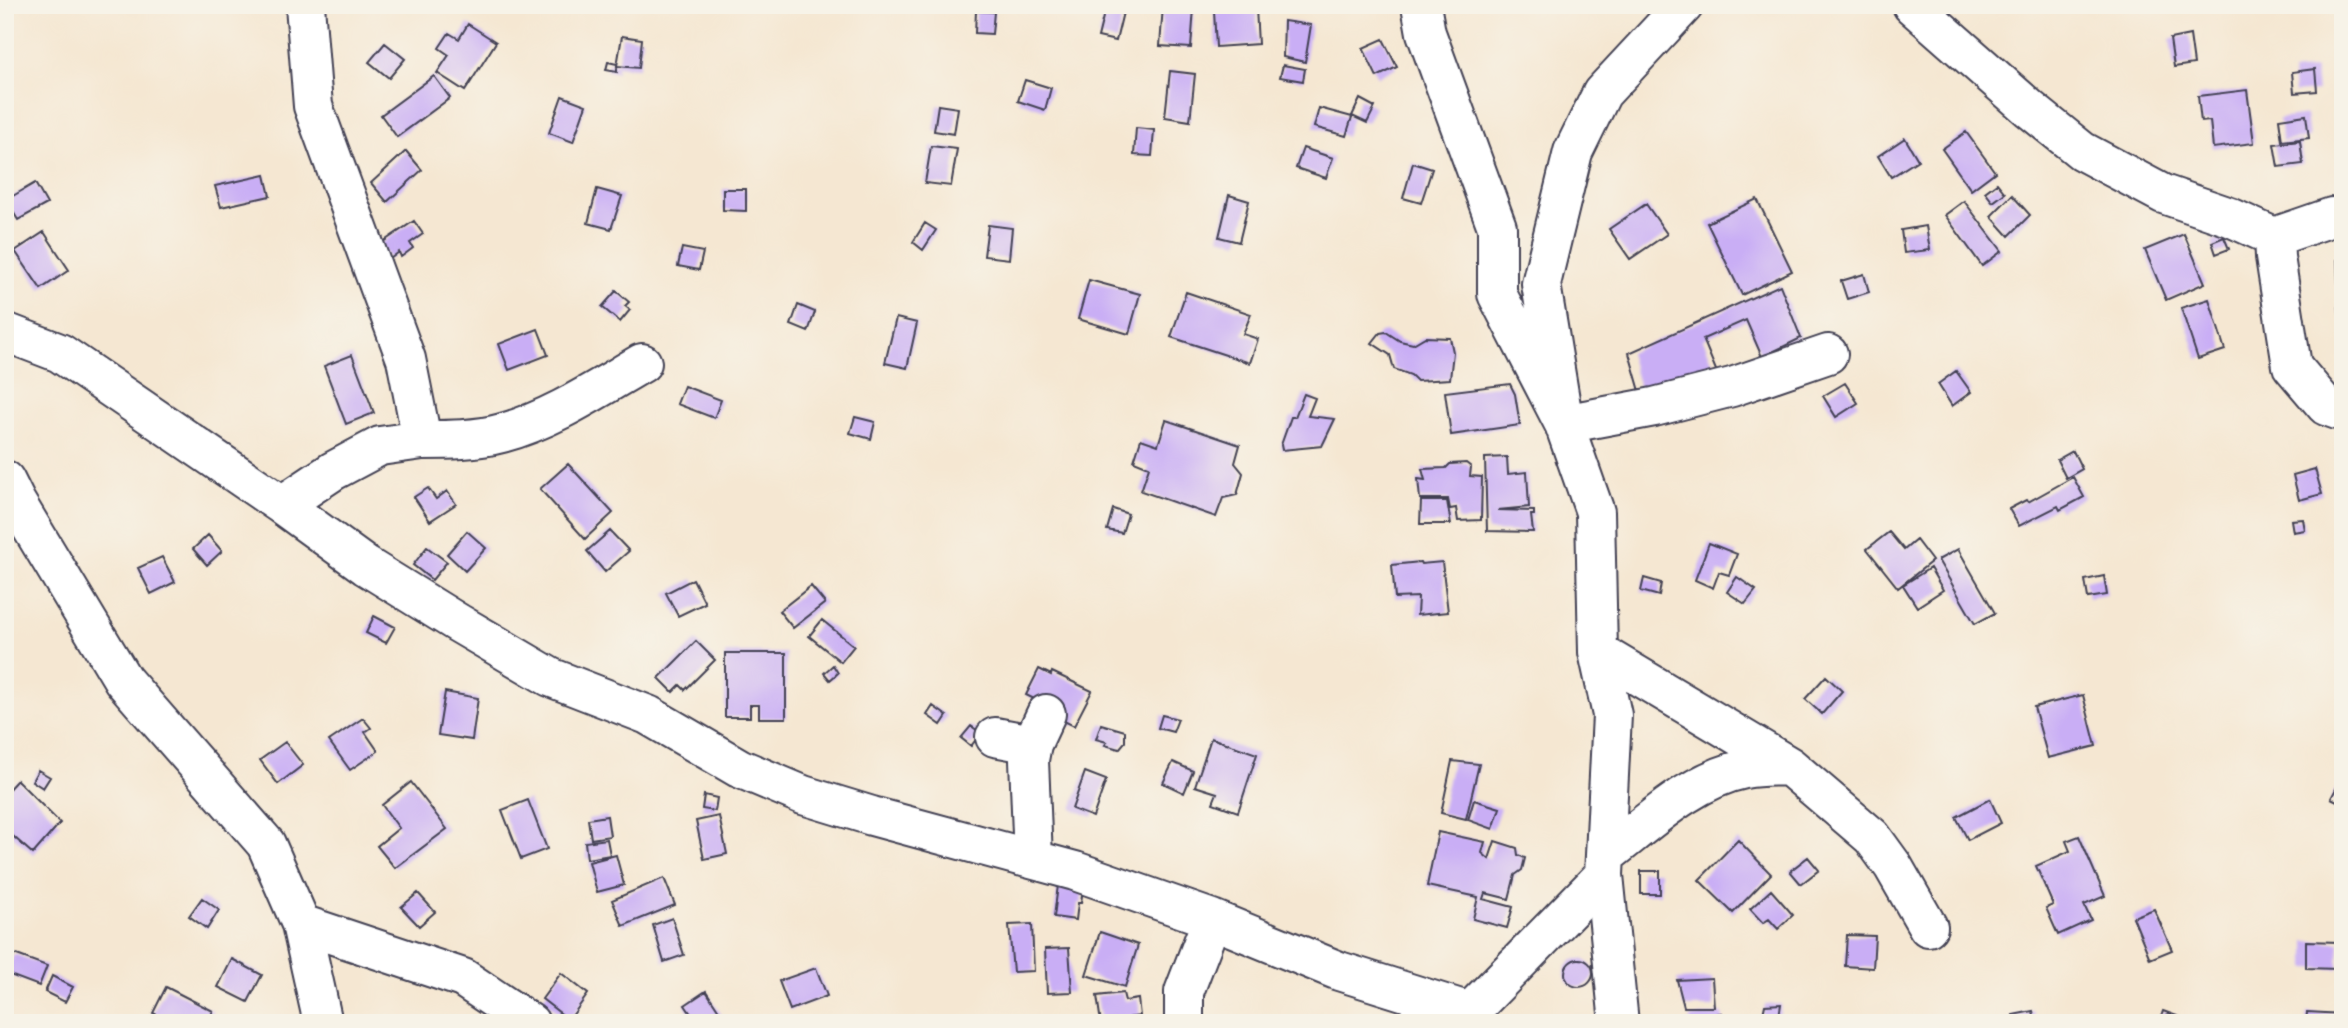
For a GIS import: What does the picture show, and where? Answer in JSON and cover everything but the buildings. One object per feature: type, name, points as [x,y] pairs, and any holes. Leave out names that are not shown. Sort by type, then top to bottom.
[{"type":"street","points":[[305,5],[313,106],[406,359],[422,440]]},
{"type":"street","points":[[1421,5],[1426,33],[1497,227],[1497,294],[1564,424],[1595,512],[1598,652],[1612,715],[1604,865],[1619,1023]]},
{"type":"street","points":[[1564,424],[1541,284],[1573,152],[1602,93],[1684,5]]},
{"type":"street","points":[[1912,5],[2082,151],[2163,194],[2230,217],[2274,237],[2332,217],[2343,217]]},
{"type":"street","points":[[2274,237],[2292,366],[2326,406],[2343,412]]},
{"type":"street","points":[[5,332],[60,353],[366,566],[550,677],[648,715],[739,768],[803,795],[1075,871],[1212,919],[1339,971],[1468,1017],[1604,865],[1678,800],[1712,780],[1745,769],[1789,766]]},
{"type":"street","points":[[1564,424],[1654,407],[1719,391],[1828,354]]},
{"type":"street","points":[[282,505],[332,471],[380,446],[422,440],[458,440],[502,433],[541,419],[642,363]]},
{"type":"street","points":[[5,480],[123,680],[266,844],[301,924],[323,1023]]},
{"type":"street","points":[[1598,652],[1789,766],[1872,837],[1893,866],[1928,927]]},
{"type":"street","points":[[995,737],[1039,729],[1030,768],[1033,859]]},
{"type":"street","points":[[1184,1023],[1184,992],[1212,919]]},
{"type":"street","points":[[301,924],[463,978],[530,1023]]}]
